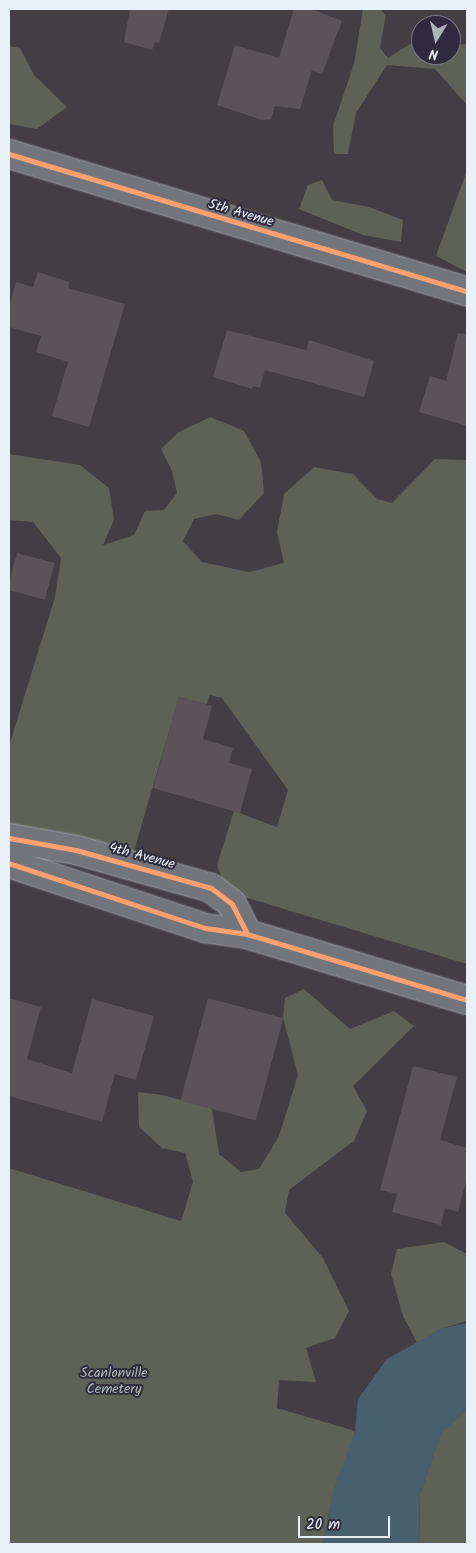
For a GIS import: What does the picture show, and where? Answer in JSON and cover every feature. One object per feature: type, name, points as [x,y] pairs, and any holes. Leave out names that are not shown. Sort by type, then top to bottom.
[{"type":"street","name":"5th Avenue","points":[[9,154],[467,291]]},
{"type":"street","name":"4th Avenue","points":[[9,838],[76,850],[211,888],[232,904],[247,934]]},
{"type":"street","points":[[9,863],[205,928],[247,934],[464,997]]},
{"type":"street","points":[[140,905],[152,871]]},
{"type":"green space","points":[[363,9],[379,9],[386,15],[380,48],[388,58],[411,43],[411,65],[461,65],[461,44],[467,44],[467,105],[435,69],[387,65],[356,113],[348,154],[334,154],[333,126],[354,64]]},
{"type":"green space","points":[[9,46],[20,48],[34,75],[67,107],[37,129],[9,124]]},
{"type":"green space","points":[[467,170],[467,272],[436,256]]},
{"type":"green space","points":[[322,180],[332,200],[369,207],[403,220],[401,242],[363,235],[299,209],[308,185]]},
{"type":"green space","points":[[210,417],[244,431],[261,462],[264,493],[239,520],[216,514],[194,519],[183,541],[202,562],[249,572],[284,563],[277,532],[284,494],[314,467],[353,474],[377,499],[392,503],[435,459],[467,460],[467,964],[247,898],[224,884],[217,865],[234,811],[277,827],[288,790],[222,698],[210,695],[207,704],[179,697],[134,851],[105,854],[9,832],[9,746],[55,597],[61,558],[33,522],[9,520],[9,454],[80,465],[109,488],[114,520],[103,545],[134,535],[145,511],[164,510],[177,493],[172,471],[161,449],[179,432]]},
{"type":"green space","name":"Scanlonville Cemetery","points":[[304,989],[350,1029],[394,1011],[414,1026],[353,1086],[367,1111],[354,1141],[289,1190],[285,1213],[323,1258],[349,1311],[335,1338],[306,1348],[316,1382],[279,1380],[277,1408],[355,1431],[330,1508],[323,1544],[9,1544],[9,1168],[181,1221],[193,1182],[185,1153],[162,1148],[139,1127],[138,1092],[163,1095],[212,1109],[219,1154],[241,1172],[259,1169],[279,1136],[298,1075],[283,1018],[285,998]]},
{"type":"green space","points":[[444,1242],[467,1254],[467,1321],[443,1328],[417,1343],[403,1316],[391,1274],[397,1249]]},
{"type":"green space","points":[[467,1410],[467,1544],[419,1544],[420,1494],[441,1432]]},
{"type":"water","points":[[467,1323],[467,1410],[441,1433],[420,1494],[419,1544],[323,1544],[333,1492],[355,1431],[358,1399],[387,1359],[443,1328]]},
{"type":"building","points":[[130,9],[169,9],[159,43],[155,42],[152,50],[124,42]]},
{"type":"building","points":[[294,9],[311,9],[342,21],[322,74],[312,70],[300,109],[275,106],[271,119],[262,120],[217,105],[235,45],[279,58]]},
{"type":"building","points":[[38,272],[70,282],[68,288],[125,304],[89,427],[52,416],[68,362],[36,352],[41,336],[9,327],[9,307],[16,282],[33,287]]},
{"type":"building","points":[[227,330],[306,350],[309,340],[374,361],[364,397],[265,370],[260,388],[253,386],[252,389],[213,377]]},
{"type":"building","points":[[458,333],[467,334],[467,426],[419,412],[430,376],[446,381]]},
{"type":"building","points":[[17,553],[55,563],[45,600],[9,590],[9,583]]},
{"type":"building","points":[[179,696],[212,706],[203,739],[233,748],[229,763],[252,769],[240,813],[153,788]]},
{"type":"building","points":[[9,998],[41,1007],[27,1059],[72,1073],[92,999],[154,1016],[136,1080],[115,1074],[102,1122],[9,1096]]},
{"type":"building","points":[[208,998],[283,1018],[256,1121],[181,1100]]},
{"type":"building","points":[[413,1066],[457,1077],[440,1140],[467,1148],[467,1178],[458,1212],[445,1208],[441,1225],[392,1212],[397,1194],[380,1190]]},
{"type":"cycle path","points":[[9,154],[467,291]]},
{"type":"cycle path","points":[[9,838],[76,850],[211,888],[232,904],[247,934],[205,928],[9,863]]},
{"type":"cycle path","points":[[247,934],[467,1000]]}]
